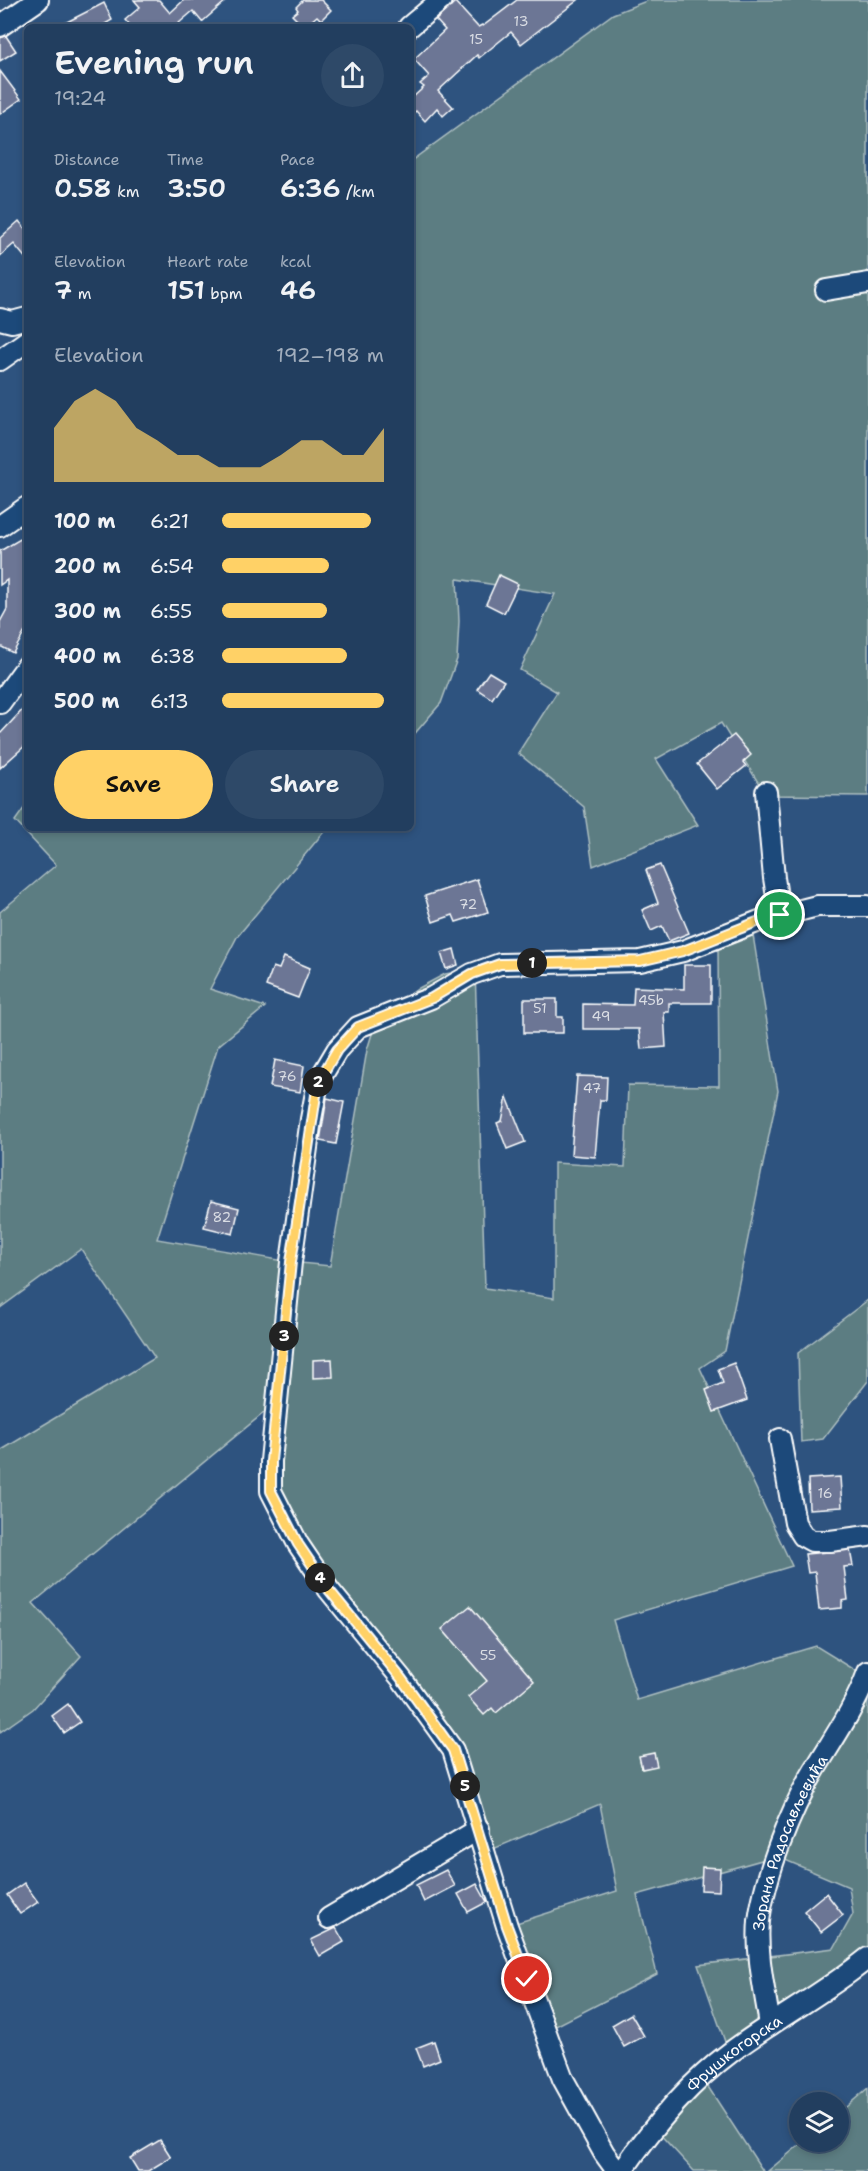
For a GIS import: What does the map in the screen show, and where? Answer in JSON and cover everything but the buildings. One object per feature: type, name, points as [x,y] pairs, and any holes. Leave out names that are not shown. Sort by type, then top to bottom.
[{"type":"street","points":[[0,26],[38,0]]},
{"type":"street","points":[[412,24],[435,2]]},
{"type":"street","points":[[826,290],[868,283]]},
{"type":"street","points":[[0,319],[12,322],[24,319]]},
{"type":"street","points":[[0,360],[24,343]]},
{"type":"street","points":[[0,526],[24,509]]},
{"type":"street","points":[[0,703],[24,670]]},
{"type":"street","points":[[766,792],[780,915]]},
{"type":"street","points":[[620,2171],[604,2153],[563,2079],[507,1926],[453,1750],[401,1678],[329,1590],[298,1544],[271,1491],[271,1461],[291,1262],[318,1082],[337,1050],[358,1027],[432,998],[472,974],[500,964],[640,961],[683,951],[762,920],[817,906],[868,906]]},
{"type":"street","points":[[780,1439],[795,1523],[803,1536],[812,1541],[830,1541],[868,1536]]},
{"type":"street","name":"Зорана Радосављевића","points":[[770,2025],[760,1956],[759,1923],[763,1902],[776,1856],[789,1823],[812,1774],[849,1715],[868,1672]]},
{"type":"street","points":[[329,1918],[479,1829]]},
{"type":"street","name":"Фрушкогорска","points":[[620,2171],[701,2076],[729,2053],[867,1960]]},
{"type":"green space","points":[[649,0],[868,0],[868,796],[766,795],[721,723],[656,759],[698,825],[593,866],[584,807],[518,753],[557,692],[520,670],[555,594],[457,579],[459,621],[457,659],[441,703],[414,734],[414,159],[613,14]]},
{"type":"green space","points":[[24,808],[24,831],[15,821]]},
{"type":"green space","points":[[24,831],[325,831],[237,937],[210,989],[265,1007],[218,1046],[157,1239],[290,1262],[330,1266],[367,1050],[377,1018],[419,988],[445,974],[475,969],[485,1288],[554,1298],[554,1163],[625,1167],[628,1085],[719,1086],[718,945],[752,929],[778,1091],[725,1351],[700,1368],[792,1566],[613,1620],[637,1700],[816,1646],[868,1678],[868,1958],[729,2053],[698,1965],[834,1948],[853,1914],[849,1887],[776,1856],[637,1895],[657,1974],[546,2031],[507,1926],[617,1891],[600,1804],[486,1852],[453,1750],[271,1491],[277,1402],[33,1603],[81,1656],[33,1709],[0,1732],[0,1451],[155,1358],[81,1249],[0,1308],[0,912],[56,865]]},
{"type":"green space","points":[[868,1300],[868,1381],[823,1439],[801,1442],[798,1353]]},
{"type":"green space","points":[[701,2076],[763,2171],[694,2171],[655,2129]]},
{"type":"green space","points":[[868,2088],[868,2171],[768,2171],[791,2152],[849,2152],[849,2104]]},
{"type":"route","points":[[527,1979],[507,1926],[453,1750],[401,1678],[329,1590],[298,1544],[271,1491],[271,1461],[291,1262],[318,1082],[337,1050],[358,1027],[432,998],[472,974],[500,964],[640,961],[683,951],[780,915]]}]
